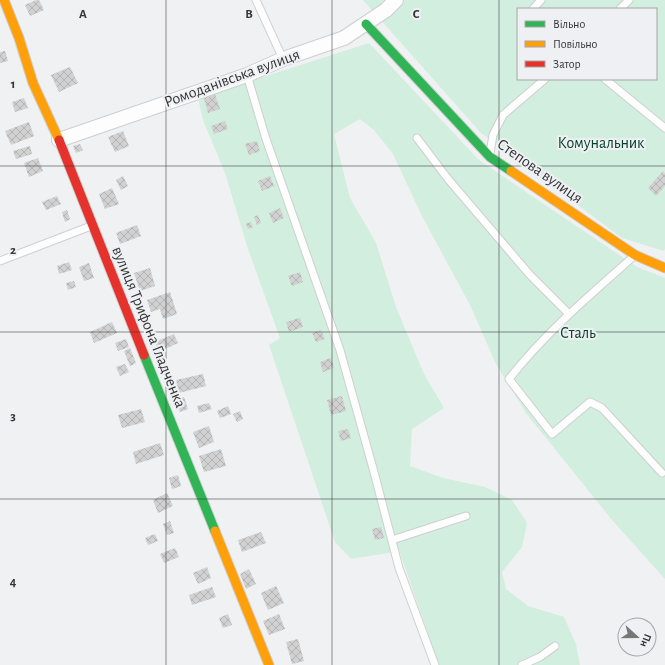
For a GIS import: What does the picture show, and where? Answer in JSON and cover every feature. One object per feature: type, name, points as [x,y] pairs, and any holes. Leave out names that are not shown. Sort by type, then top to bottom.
[{"type":"street","name":"вулиця Трифона Гладченка","points":[[4,0],[33,83],[59,140],[92,226],[269,665]]},
{"type":"street","name":"Ромоданівська вулиця","points":[[59,140],[247,75],[283,59],[344,38],[386,10],[396,0]]},
{"type":"street","name":"Степова вулиця","points":[[366,24],[490,157],[635,255],[665,268]]},
{"type":"lane","points":[[256,0],[283,59]]},
{"type":"lane","points":[[534,8],[541,0]]},
{"type":"lane","points":[[621,8],[629,0]]},
{"type":"lane","points":[[247,75],[266,139],[340,350],[399,568],[435,665]]},
{"type":"lane","points":[[490,157],[494,135],[503,115],[544,80]]},
{"type":"lane","points":[[606,80],[665,128]]},
{"type":"lane","points":[[417,138],[448,179],[530,275],[568,314]]},
{"type":"lane","points":[[0,261],[92,226]]},
{"type":"lane","points":[[635,255],[568,314],[523,361],[509,379],[552,434],[590,402],[602,408],[662,473]]},
{"type":"lane","points":[[392,540],[466,516]]},
{"type":"lane","points":[[522,665],[540,657],[555,646]]},
{"type":"green space","name":"Комунальник","points":[[363,0],[665,0],[665,249],[664,251],[622,238],[481,133]]},
{"type":"green space","name":"Сталь","points":[[369,43],[479,160],[637,267],[665,278],[665,579],[612,520],[526,413],[496,364],[470,305],[422,216],[393,154],[374,130],[360,119],[334,134],[350,198],[376,243],[396,307],[424,374],[444,408],[412,429],[410,466],[443,478],[485,487],[512,500],[527,523],[522,547],[502,572],[506,589],[528,606],[564,617],[576,644],[580,665],[439,665],[399,550],[351,559],[335,542],[269,345],[280,338],[248,249],[225,173],[203,120],[198,98]]},
{"type":"building","points":[[39,0],[44,10],[30,16],[25,5]]},
{"type":"building","points":[[5,51],[8,61],[0,63],[0,52]]},
{"type":"building","points":[[70,67],[78,83],[59,92],[51,75]]},
{"type":"building","points":[[215,94],[220,109],[208,113],[204,98]]},
{"type":"building","points":[[24,98],[28,108],[15,112],[12,102]]},
{"type":"building","points":[[225,121],[228,129],[214,134],[211,126]]},
{"type":"building","points":[[29,122],[34,136],[11,145],[5,131]]},
{"type":"building","points":[[123,131],[129,146],[115,152],[108,137]]},
{"type":"building","points":[[257,141],[260,151],[249,155],[245,144]]},
{"type":"building","points":[[80,144],[83,150],[76,153],[73,146]]},
{"type":"building","points":[[30,146],[32,154],[16,159],[13,151]]},
{"type":"building","points":[[38,158],[43,171],[29,177],[24,163]]},
{"type":"building","points":[[663,171],[665,174],[665,186],[656,196],[648,188]]},
{"type":"building","points":[[123,176],[128,186],[121,190],[116,180]]},
{"type":"building","points":[[270,176],[274,186],[262,191],[258,181]]},
{"type":"building","points":[[112,188],[119,204],[105,209],[99,194]]},
{"type":"building","points":[[57,196],[61,204],[46,210],[42,202]]},
{"type":"building","points":[[280,208],[284,218],[273,223],[269,213]]},
{"type":"building","points":[[67,210],[70,219],[65,222],[62,212]]},
{"type":"building","points":[[258,215],[261,223],[257,225],[254,217]]},
{"type":"building","points":[[251,222],[253,227],[248,229],[246,224]]},
{"type":"building","points":[[137,225],[141,236],[120,244],[116,233]]},
{"type":"building","points":[[69,262],[72,270],[59,274],[57,266]]},
{"type":"building","points":[[89,263],[94,278],[84,281],[79,267]]},
{"type":"building","points":[[150,268],[155,286],[140,291],[134,273]]},
{"type":"building","points":[[300,272],[303,282],[292,286],[288,276]]},
{"type":"building","points":[[74,281],[76,287],[68,290],[66,283]]},
{"type":"building","points":[[170,292],[177,314],[163,319],[160,309],[151,312],[147,300]]},
{"type":"building","points":[[300,318],[303,327],[289,332],[286,322]]},
{"type":"building","points":[[112,322],[117,333],[94,343],[90,332]]},
{"type":"building","points":[[321,330],[325,339],[316,342],[312,333]]},
{"type":"building","points":[[174,334],[178,343],[159,352],[155,342]]},
{"type":"building","points":[[126,339],[129,347],[118,351],[115,343]]},
{"type":"building","points":[[130,348],[136,363],[130,366],[124,351]]},
{"type":"building","points":[[331,358],[334,368],[323,372],[320,362]]},
{"type":"building","points":[[125,364],[129,372],[120,376],[116,367]]},
{"type":"building","points":[[203,374],[206,386],[179,393],[176,380]]},
{"type":"building","points":[[342,396],[346,411],[331,415],[327,400]]},
{"type":"building","points":[[184,397],[188,409],[180,412],[176,400]]},
{"type":"building","points":[[209,403],[212,409],[199,413],[197,406]]},
{"type":"building","points":[[228,406],[231,414],[220,418],[217,411]]},
{"type":"building","points":[[141,409],[145,422],[122,428],[118,415]]},
{"type":"building","points":[[240,411],[243,419],[237,422],[233,414]]},
{"type":"building","points":[[209,426],[214,442],[199,448],[193,432]]},
{"type":"building","points":[[348,429],[351,438],[341,441],[338,431]]},
{"type":"building","points":[[160,443],[164,455],[136,464],[133,452]]},
{"type":"building","points":[[221,449],[226,466],[204,472],[199,456]]},
{"type":"building","points":[[178,475],[181,486],[172,489],[169,478]]},
{"type":"building","points":[[167,493],[173,506],[158,513],[153,500]]},
{"type":"building","points":[[170,521],[174,533],[167,535],[163,524]]},
{"type":"building","points":[[381,527],[384,538],[375,540],[372,529]]},
{"type":"building","points":[[261,532],[266,543],[242,552],[238,540]]},
{"type":"building","points":[[155,534],[158,541],[148,545],[145,538]]},
{"type":"building","points":[[175,548],[179,557],[164,563],[160,554]]},
{"type":"building","points":[[207,567],[211,578],[198,584],[193,573]]},
{"type":"building","points":[[249,569],[256,584],[246,589],[240,574]]},
{"type":"building","points":[[276,586],[284,603],[268,610],[261,593]]},
{"type":"building","points":[[212,587],[216,597],[192,605],[189,595]]},
{"type":"building","points":[[228,614],[232,625],[223,628],[219,618]]},
{"type":"building","points":[[279,614],[285,629],[269,635],[263,621]]},
{"type":"building","points":[[298,639],[304,661],[292,664],[286,642]]},
{"type":"traffic: fast","points":[[366,24],[490,157],[511,171]]},
{"type":"traffic: fast","points":[[144,355],[215,531]]},
{"type":"traffic: slow","points":[[4,0],[19,38],[33,83],[59,140]]},
{"type":"traffic: slow","points":[[511,171],[635,255],[665,268]]},
{"type":"traffic: slow","points":[[215,531],[269,665]]},
{"type":"traffic: jam","points":[[59,140],[144,355]]}]
